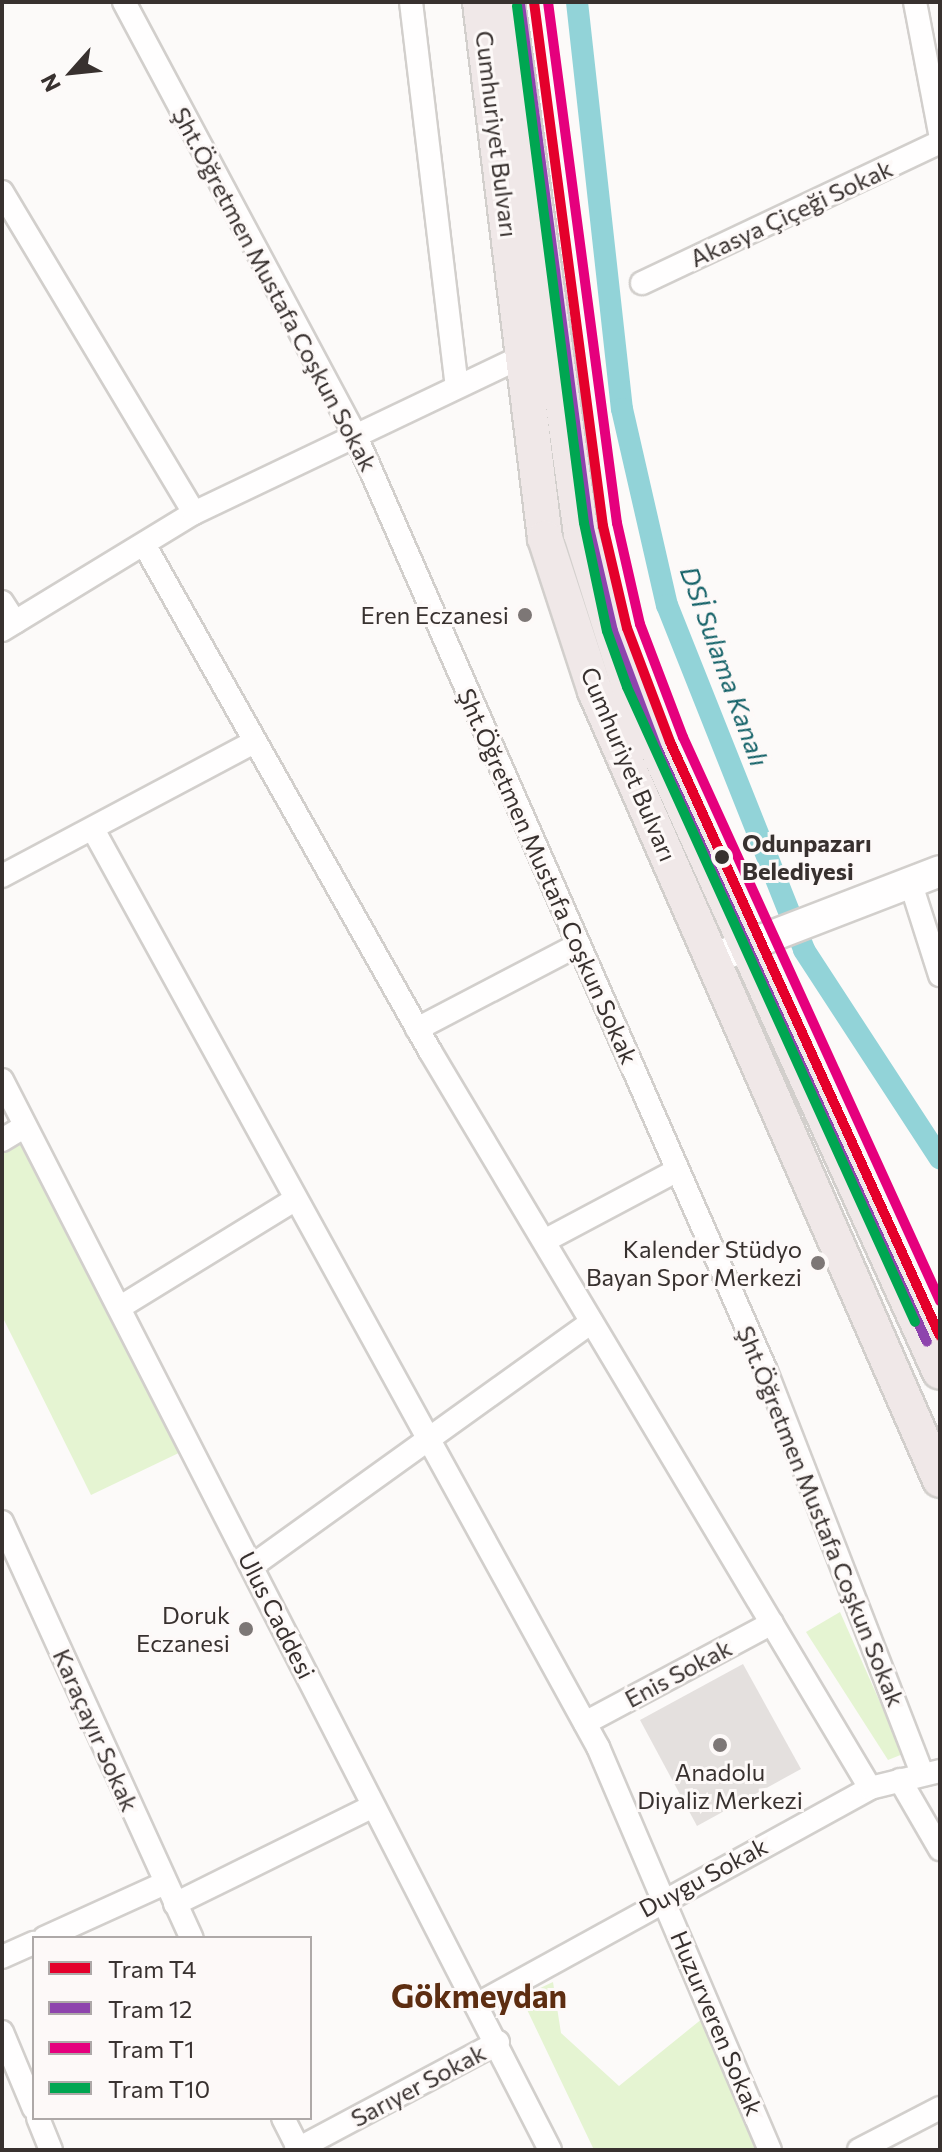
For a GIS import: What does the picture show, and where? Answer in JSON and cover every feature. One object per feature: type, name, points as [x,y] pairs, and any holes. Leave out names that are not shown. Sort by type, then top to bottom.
[{"type":"main road","name":"Cumhuriyet Bulvarı","points":[[480,2],[545,538],[595,691],[940,1480]]},
{"type":"main road","name":"Cumhuriyet Bulvarı","points":[[507,2],[581,534],[628,684],[940,1372]]},
{"type":"main road","points":[[713,959],[819,915],[940,871]]},
{"type":"street","name":"Şht.Öğretmen Mustafa Coşkun Sokak","points":[[124,2],[354,432],[766,1371],[931,1772]]},
{"type":"street","points":[[411,2],[457,386]]},
{"type":"street","points":[[915,2],[940,133]]},
{"type":"street","name":"Akasya Çiçeği Sokak","points":[[642,283],[940,142]]},
{"type":"street","points":[[2,192],[194,513]]},
{"type":"street","points":[[2,602],[8,626],[145,546],[194,513],[354,432],[525,355]]},
{"type":"street","points":[[145,546],[252,743],[417,1029],[546,1240],[870,1788]]},
{"type":"street","points":[[2,876],[94,831],[252,743]]},
{"type":"street","name":"Huzurveren Sokak","points":[[94,831],[294,1200],[431,1438],[585,1723],[664,1896],[770,2150]]},
{"type":"street","points":[[910,881],[940,975]]},
{"type":"street","points":[[417,1029],[578,945]]},
{"type":"street","name":"Ulus Caddesi","points":[[2,1080],[122,1306],[373,1806],[498,2042],[550,2150]]},
{"type":"street","points":[[2,1140],[25,1126]]},
{"type":"street","points":[[546,1240],[676,1171]]},
{"type":"street","points":[[122,1306],[294,1200]]},
{"type":"street","points":[[252,1566],[592,1322]]},
{"type":"street","name":"Karaçayır Sokak","points":[[2,1522],[191,1936]]},
{"type":"street","name":"Enis Sokak","points":[[585,1723],[772,1623]]},
{"type":"street","name":"Duygu Sokak","points":[[476,2005],[664,1896],[870,1788],[931,1772]]},
{"type":"street","points":[[900,1780],[940,1849]]},
{"type":"street","points":[[50,1936],[170,1894],[373,1806]]},
{"type":"street","points":[[2,1957],[32,1944]]},
{"type":"street","points":[[2,2032],[32,2104]]},
{"type":"street","name":"Sarıyer Sokak","points":[[297,2150],[498,2042]]},
{"type":"street","points":[[859,2150],[940,2108]]},
{"type":"street","points":[[39,2120],[51,2150]]},
{"type":"street","points":[[284,2120],[297,2150]]},
{"type":"green space","points":[[21,1140],[185,1450],[91,1495],[2,1316],[2,1151]]},
{"type":"green space","points":[[840,1612],[903,1754],[888,1760],[806,1632]]},
{"type":"green space","points":[[553,1982],[561,2033],[619,2086],[708,2014],[757,2150],[594,2150],[521,1997]]},
{"type":"building","name":"Anadolu Diyaliz Merkezi","points":[[743,1664],[801,1769],[697,1826],[640,1720]]},
{"type":"waterway","name":"DSİ Sulama Kanalı","points":[[577,2],[622,409],[667,605],[804,950],[940,1159]]},
{"type":"tram line","name":"T4","points":[[534,2],[603,526],[627,628],[670,742],[940,1336]]},
{"type":"tram line","name":"T1","points":[[548,2],[617,523],[640,624],[683,737],[940,1301]]},
{"type":"tram line","name":"12","points":[[520,4],[589,528],[613,631],[657,748],[927,1342]]},
{"type":"tram line","name":"T10","points":[[517,6],[584,523],[607,631],[627,687],[915,1322]]},
{"type":"place","name":"Eren Eczanesi","points":[[525,615]]},
{"type":"place","name":"Odunpazarı Belediyesi","points":[[722,857]]},
{"type":"place","name":"Kalender Stüdyo Bayan Spor Merkezi","points":[[818,1263]]},
{"type":"place","name":"Doruk Eczanesi","points":[[246,1629]]},
{"type":"place","name":"Anadolu Diyaliz Merkezi","points":[[720,1745]]},
{"type":"district","name":"Gökmeydan","points":[[479,1995]]}]
